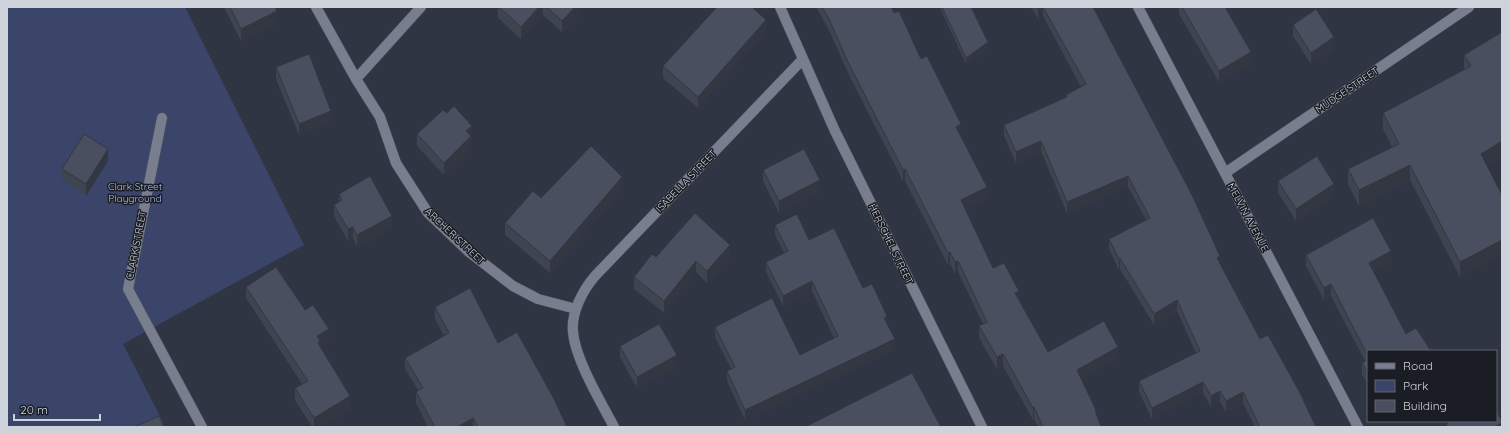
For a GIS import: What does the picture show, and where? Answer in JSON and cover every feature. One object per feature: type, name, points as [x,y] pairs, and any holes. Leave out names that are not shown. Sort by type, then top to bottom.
[{"type":"street","name":"ARCHER STREET","points":[[316,7],[356,79],[380,117],[396,163],[428,213],[469,252],[512,286],[538,299],[576,309]]},
{"type":"street","points":[[356,79],[421,7]]},
{"type":"street","name":"HERSCHEL STREET","points":[[780,7],[835,131],[982,427]]},
{"type":"street","name":"MELVIN AVENUE","points":[[1138,7],[1358,427]]},
{"type":"street","name":"MUDGE STREET","points":[[1225,172],[1469,7]]},
{"type":"street","name":"ISABELLA STREET","points":[[576,309],[595,276],[803,59]]},
{"type":"street","name":"CLARK STREET","points":[[162,118],[128,289],[202,427]]},
{"type":"street","points":[[576,309],[573,331],[581,362],[614,427]]},
{"type":"green space","name":"Clark Street Playground","points":[[7,7],[185,7],[304,245],[123,344],[163,422],[152,427],[7,427]]},
{"type":"building","points":[[230,7],[275,7],[277,11],[241,29]]},
{"type":"building","points":[[499,7],[539,7],[521,27]]},
{"type":"building","points":[[547,7],[575,7],[562,21]]},
{"type":"building","points":[[717,7],[752,7],[766,20],[698,97],[663,66]]},
{"type":"building","points":[[822,7],[891,7],[894,13],[899,11],[921,59],[927,56],[961,124],[956,127],[987,187],[961,200],[993,268],[1004,263],[1019,291],[1015,293],[1048,352],[1104,321],[1118,347],[1077,370],[1096,410],[1101,427],[1043,427],[1034,407],[1033,408],[1003,354],[997,357],[979,326],[987,322],[958,261],[955,262],[950,252],[948,253],[905,169],[903,170]]},
{"type":"building","points":[[942,7],[971,7],[988,42],[966,58]]},
{"type":"building","points":[[1043,7],[1093,7],[1192,195],[1220,256],[1217,258],[1260,339],[1268,335],[1299,391],[1316,427],[1260,427],[1243,392],[1226,401],[1220,391],[1211,396],[1203,382],[1152,408],[1139,381],[1200,351],[1177,300],[1154,314],[1120,258],[1119,259],[1109,239],[1150,218],[1128,176],[1067,202],[1041,141],[1016,152],[1004,125],[1067,97],[1066,95],[1086,84]]},
{"type":"building","points":[[1182,7],[1225,7],[1251,52],[1219,71]]},
{"type":"building","points":[[1316,9],[1334,37],[1311,53],[1293,25]]},
{"type":"building","points":[[1502,32],[1502,141],[1481,154],[1502,195],[1502,240],[1460,262],[1410,165],[1359,190],[1348,169],[1399,144],[1383,113],[1471,66],[1464,55]]},
{"type":"building","points":[[309,54],[331,111],[299,124],[276,67]]},
{"type":"building","points":[[454,106],[472,126],[466,131],[471,136],[444,163],[417,134],[443,110],[447,113]]},
{"type":"building","points":[[84,134],[108,149],[86,184],[62,169]]},
{"type":"building","points":[[591,146],[622,177],[550,261],[505,223],[533,191],[541,198]]},
{"type":"building","points":[[804,149],[820,180],[779,201],[763,170]]},
{"type":"building","points":[[1317,156],[1334,184],[1296,209],[1278,181]]},
{"type":"building","points":[[370,176],[392,216],[357,235],[353,227],[348,229],[334,205],[342,200],[339,194]]},
{"type":"building","points":[[695,213],[730,245],[707,271],[696,261],[664,301],[634,277],[652,254],[656,257]]},
{"type":"building","points":[[797,214],[809,240],[834,228],[863,288],[872,284],[887,316],[884,318],[895,339],[745,410],[727,371],[735,367],[715,327],[772,298],[800,355],[838,336],[812,281],[783,296],[766,262],[788,251],[775,225]]},
{"type":"building","points":[[1373,218],[1391,251],[1369,263],[1406,334],[1416,328],[1430,350],[1367,350],[1367,354],[1331,284],[1324,288],[1306,255]]},
{"type":"building","points":[[276,267],[305,310],[313,305],[329,329],[317,336],[320,341],[318,343],[350,396],[314,418],[295,388],[308,381],[246,287]]},
{"type":"building","points":[[470,288],[498,343],[517,332],[554,399],[567,427],[478,427],[473,418],[457,427],[435,427],[416,392],[423,388],[405,358],[449,333],[435,307]]},
{"type":"building","points":[[659,324],[677,355],[637,377],[620,346]]},
{"type":"building","points":[[1367,360],[1367,370],[1362,363]]},
{"type":"building","points":[[912,373],[941,427],[805,427]]},
{"type":"building","points":[[1497,413],[1502,421],[1502,423],[1495,427],[1448,427],[1446,424],[1449,422],[1497,422]]},
{"type":"building","points":[[159,416],[164,427],[134,427]]}]
